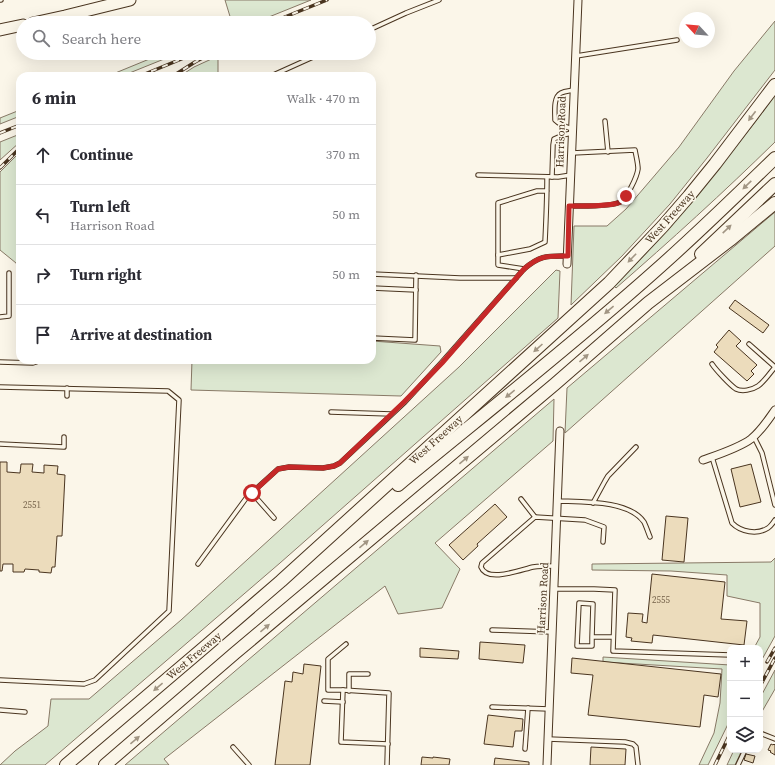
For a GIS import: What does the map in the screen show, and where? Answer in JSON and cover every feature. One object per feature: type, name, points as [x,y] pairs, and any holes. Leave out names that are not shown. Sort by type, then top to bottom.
[{"type":"highway","name":"West Freeway","points":[[66,765],[207,646],[609,283],[689,196],[716,164],[775,85]]},
{"type":"highway","points":[[280,581],[532,376],[637,287],[712,219],[775,158]]},
{"type":"highway","points":[[105,765],[247,643],[561,379],[648,303],[775,184]]},
{"type":"highway","points":[[648,303],[730,240],[775,203]]},
{"type":"main road","points":[[65,16],[130,0]]},
{"type":"main road","points":[[0,30],[16,27]]},
{"type":"street","name":"Harrison Road","points":[[567,264],[578,0]]},
{"type":"street","points":[[703,460],[727,451],[754,437],[775,412]]},
{"type":"street","name":"Harrison Road","points":[[547,765],[560,431]]},
{"type":"lane","points":[[376,27],[438,0]]},
{"type":"lane","points":[[576,56],[677,40]]},
{"type":"lane","points":[[280,72],[306,60]]},
{"type":"lane","points":[[573,131],[555,120],[556,100],[558,95],[562,92],[574,90]]},
{"type":"lane","points":[[605,120],[608,152]]},
{"type":"lane","points":[[552,177],[554,139],[573,131]]},
{"type":"lane","points":[[569,206],[601,206],[622,201],[633,183],[638,169],[635,150],[572,153]]},
{"type":"lane","points":[[478,175],[558,177],[571,174]]},
{"type":"lane","points":[[498,255],[530,249],[545,242],[547,177]]},
{"type":"lane","points":[[524,269],[498,265],[498,203],[537,191],[547,191]]},
{"type":"lane","points":[[198,564],[248,497],[278,469],[289,467],[323,468],[340,463],[442,363],[524,269],[533,262],[542,258],[550,256],[568,256]]},
{"type":"lane","points":[[0,317],[9,316],[9,273]]},
{"type":"lane","points":[[376,274],[460,278],[516,278]]},
{"type":"lane","points":[[376,338],[415,340],[416,276]]},
{"type":"lane","points":[[376,288],[416,290]]},
{"type":"lane","points":[[712,364],[716,370],[736,389],[742,391],[750,390],[758,386],[775,367],[749,344]]},
{"type":"lane","points":[[0,362],[16,362]]},
{"type":"lane","points":[[0,386],[168,391],[179,400],[168,611],[95,680],[84,684],[0,680]]},
{"type":"lane","points":[[67,396],[68,388]]},
{"type":"lane","points":[[331,412],[391,414]]},
{"type":"lane","points":[[0,444],[64,447],[64,437]]},
{"type":"lane","points":[[754,437],[762,452],[775,504]]},
{"type":"lane","points":[[593,503],[608,476],[636,447]]},
{"type":"lane","points":[[712,457],[732,523],[742,530],[752,532],[762,531],[770,527],[775,520]]},
{"type":"lane","points":[[252,493],[274,518]]},
{"type":"lane","points":[[521,499],[535,517]]},
{"type":"lane","points":[[558,501],[610,504],[634,513],[644,522],[650,537]]},
{"type":"lane","points":[[555,566],[539,566],[509,574],[487,574],[482,571],[481,567],[482,563],[535,517],[585,520],[604,527],[604,542]]},
{"type":"lane","points":[[554,589],[615,590],[613,651],[727,655]]},
{"type":"lane","points":[[579,604],[593,604],[592,637],[592,646],[577,646],[579,604]]},
{"type":"lane","points":[[492,630],[552,632]]},
{"type":"lane","points":[[592,637],[613,637]]},
{"type":"lane","points":[[346,644],[328,659],[328,690],[389,693],[387,765]]},
{"type":"lane","points":[[348,691],[349,674],[368,674]]},
{"type":"lane","points":[[343,690],[341,742],[388,744]]},
{"type":"lane","points":[[324,701],[343,702]]},
{"type":"lane","points":[[492,707],[549,709]]},
{"type":"lane","points":[[525,749],[528,708]]},
{"type":"lane","points":[[0,710],[24,712]]},
{"type":"lane","points":[[763,734],[775,739]]},
{"type":"lane","points":[[548,739],[625,742],[633,744],[636,747],[638,765]]},
{"type":"lane","points":[[233,747],[249,765]]},
{"type":"lane","points":[[738,765],[744,753]]},
{"type":"green space","points":[[225,0],[311,0],[271,16],[230,16]]},
{"type":"green space","points":[[775,21],[775,70],[670,204],[622,256],[571,305],[574,226],[607,226],[626,209],[679,147],[734,71]]},
{"type":"green space","points":[[147,60],[162,60],[132,72],[118,72]]},
{"type":"green space","points":[[209,60],[218,60],[218,72],[186,72]]},
{"type":"green space","points":[[775,95],[775,142],[697,216],[616,288],[613,285],[718,169]]},
{"type":"green space","points":[[16,112],[16,118],[0,124],[0,118]]},
{"type":"green space","points":[[16,136],[16,146],[0,160],[0,142]]},
{"type":"green space","points":[[16,156],[16,263],[0,250],[0,172]]},
{"type":"green space","points":[[775,212],[775,246],[565,433],[567,388]]},
{"type":"green space","points":[[556,270],[560,271],[558,318],[280,563],[45,765],[0,765],[15,751],[48,726],[51,699],[89,699],[181,620],[459,367]]},
{"type":"green space","points":[[376,341],[440,346],[441,352],[401,396],[191,390],[192,364],[376,364]]},
{"type":"green space","points":[[554,399],[553,441],[435,543],[460,569],[442,608],[398,614],[385,586],[164,759],[169,765],[125,765]]},
{"type":"green space","points":[[775,558],[775,636],[763,658],[763,645],[756,645],[760,637],[760,603],[727,596],[727,575],[671,571],[592,570],[592,564],[771,562]]},
{"type":"green space","points":[[603,657],[727,665],[727,726],[708,765],[699,765],[714,733],[720,703],[722,669],[603,662]]},
{"type":"green space","points":[[775,670],[775,689],[763,710],[763,692]]},
{"type":"green space","points":[[733,753],[741,753],[735,765],[727,765]]},
{"type":"building","points":[[735,300],[769,325],[763,333],[729,308]]},
{"type":"building","points":[[729,330],[741,341],[736,346],[757,365],[751,371],[754,374],[747,381],[714,352],[718,347],[716,345]]},
{"type":"building","points":[[0,462],[7,462],[7,472],[20,473],[21,464],[33,464],[32,472],[44,473],[44,465],[58,466],[57,474],[65,475],[62,536],[57,536],[55,567],[52,567],[51,573],[25,569],[24,572],[13,572],[13,564],[3,564],[2,571],[0,571]]},
{"type":"building","points":[[751,464],[761,502],[740,507],[731,469]]},
{"type":"building","points":[[495,504],[507,517],[477,544],[478,546],[463,560],[449,545]]},
{"type":"building","points":[[666,516],[688,518],[684,562],[662,560]]},
{"type":"building","points":[[652,574],[725,582],[721,619],[747,621],[744,645],[653,635],[652,643],[631,641],[632,638],[626,637],[628,613],[643,614],[642,622],[647,623]]},
{"type":"building","points":[[480,642],[525,645],[523,663],[479,659]]},
{"type":"building","points":[[420,648],[459,651],[458,659],[420,657]]},
{"type":"building","points":[[572,658],[721,674],[718,697],[704,695],[700,727],[588,715],[593,675],[571,673]]},
{"type":"building","points":[[304,664],[321,666],[310,765],[275,765],[285,681],[292,682],[293,672],[303,674]]},
{"type":"building","points":[[488,715],[523,719],[522,731],[515,731],[513,747],[484,744]]},
{"type":"building","points":[[771,744],[775,745],[775,755],[768,750]]},
{"type":"building","points":[[591,747],[626,749],[625,765],[590,765]]},
{"type":"building","points":[[746,754],[755,756],[753,763],[744,760]]},
{"type":"building","points":[[422,757],[450,759],[449,765],[421,765]]},
{"type":"building","points":[[495,758],[529,762],[529,765],[494,765]]},
{"type":"railway","points":[[287,16],[327,0]]},
{"type":"railway","points":[[150,72],[179,60]]},
{"type":"railway","points":[[179,72],[199,60]]},
{"type":"railway","points":[[0,133],[16,127]]},
{"type":"railway","points":[[0,168],[16,152]]},
{"type":"railway","points":[[767,662],[775,648]]},
{"type":"railway","points":[[763,681],[775,658]]},
{"type":"railway","points":[[715,765],[727,740]]},
{"type":"route","points":[[252,493],[278,469],[289,467],[323,468],[340,463],[404,402],[442,363],[524,269],[533,262],[542,258],[550,256],[568,256],[569,206],[601,206],[618,203],[626,196]]}]
